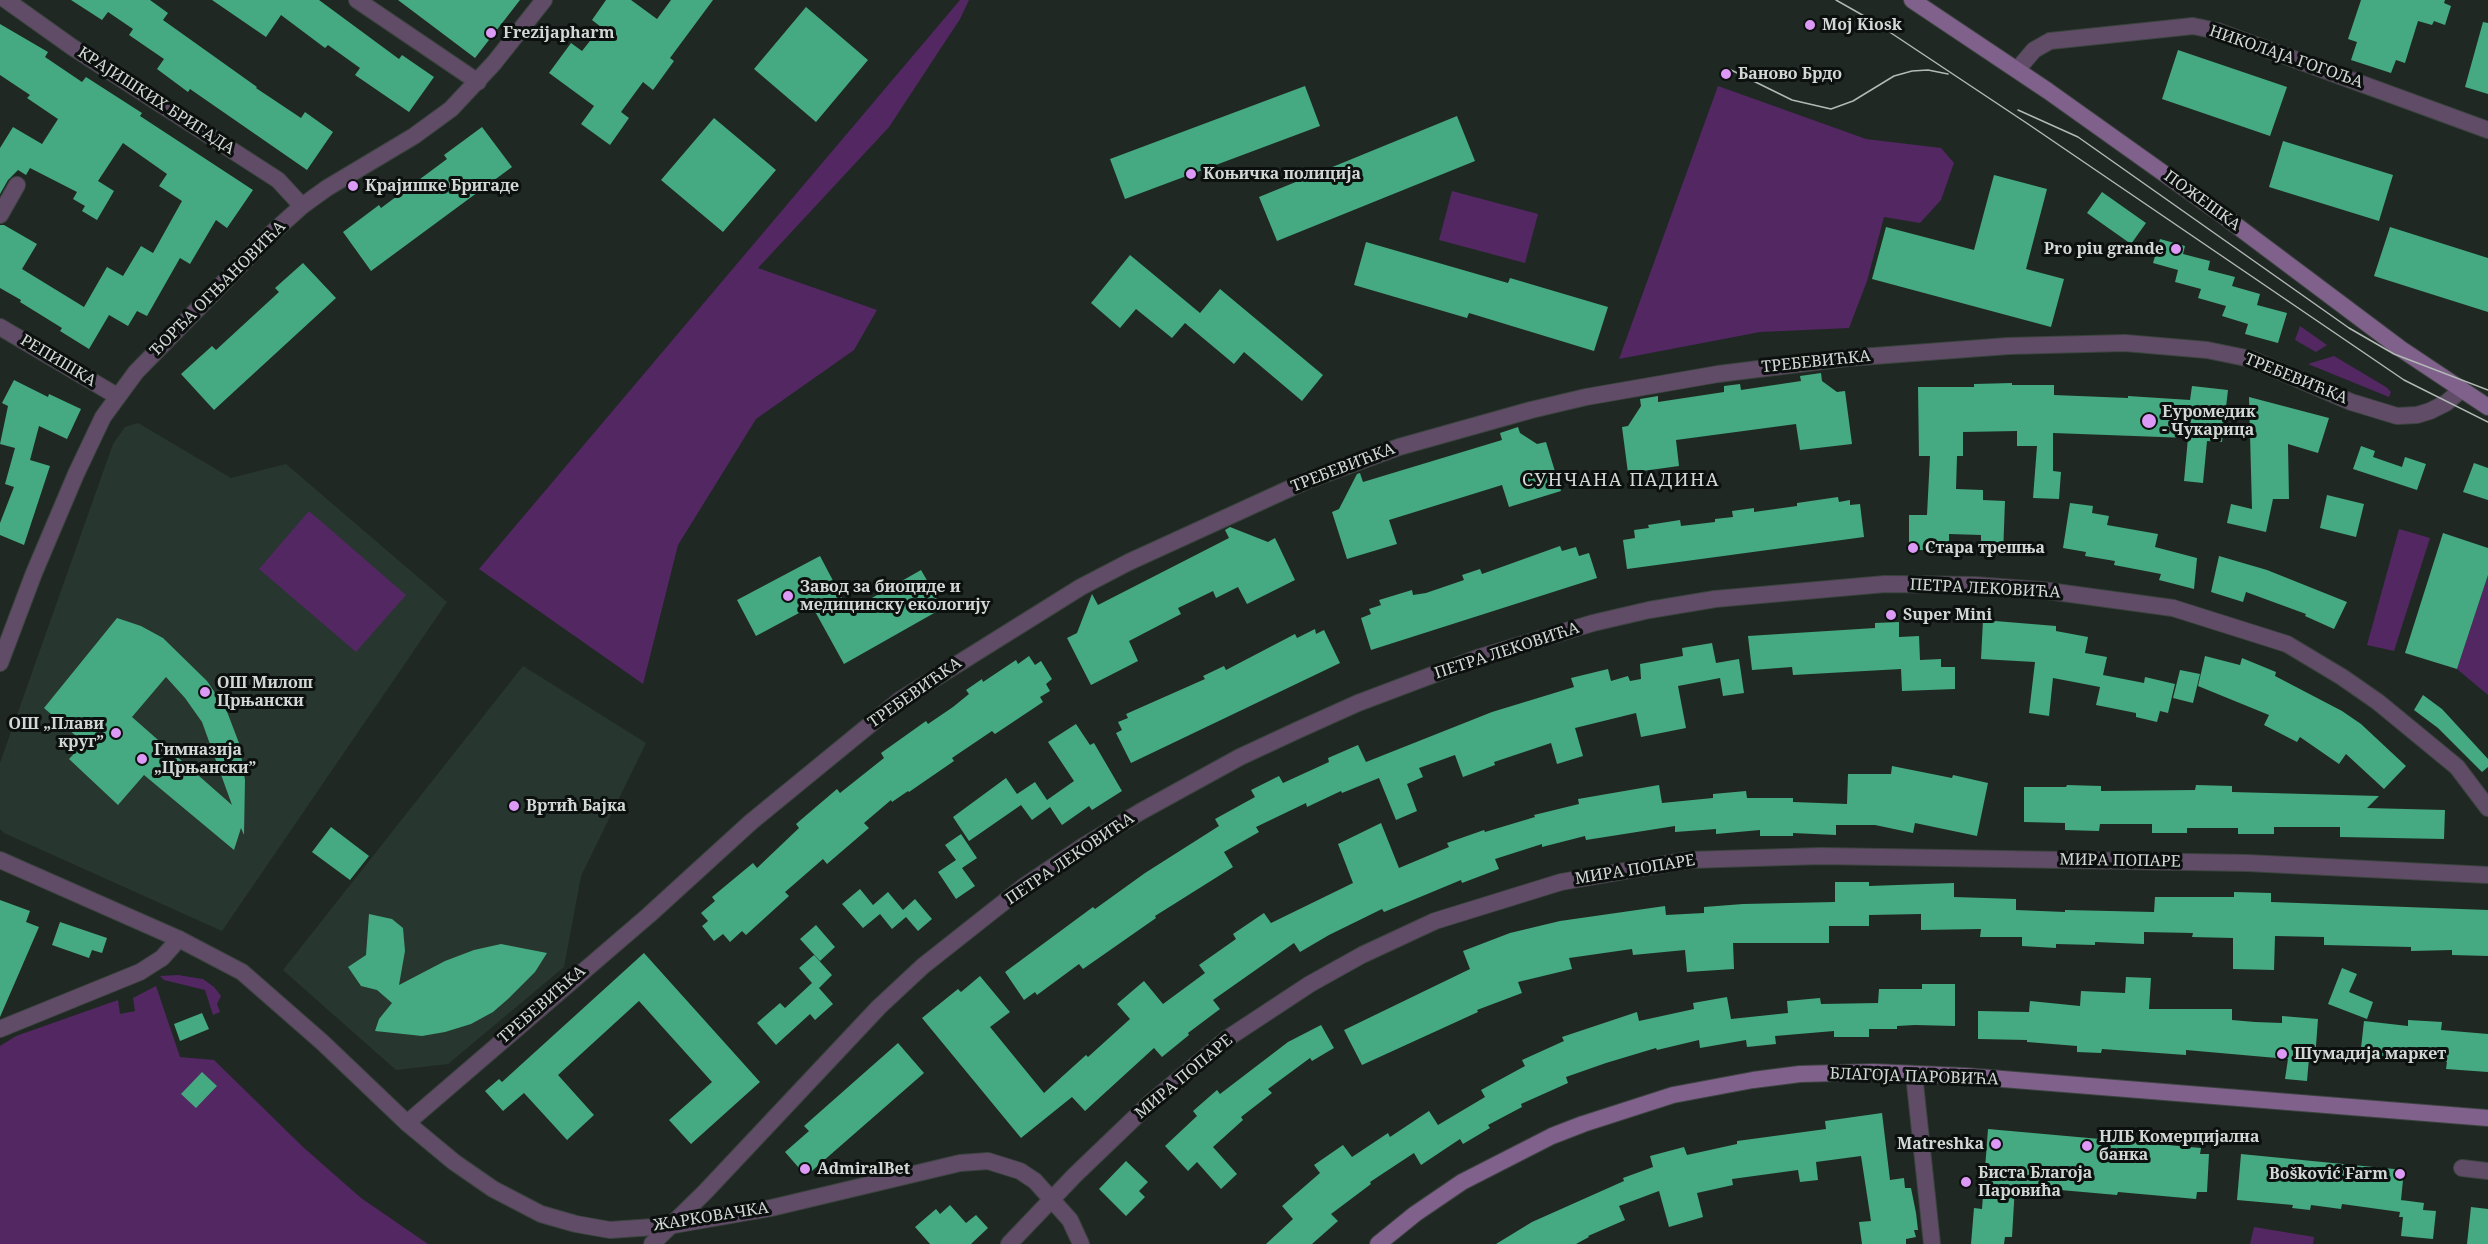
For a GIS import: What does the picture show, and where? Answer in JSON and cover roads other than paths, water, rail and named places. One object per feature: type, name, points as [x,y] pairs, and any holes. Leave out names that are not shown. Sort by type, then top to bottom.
[{"type":"main road","name":"ПОЖЕШКА","points":[[1912,0],[2017,70],[2225,217],[2401,349],[2488,407]]},
{"type":"main road","name":"БЛАГОЈА ПАРОВИЋА","points":[[1378,1244],[1415,1214],[1462,1182],[1552,1136],[1646,1103],[1705,1089],[1800,1074],[1914,1074],[2488,1118]]},
{"type":"street","name":"КРАЈИШКИХ БРИГАДА","points":[[6,0],[72,47],[278,180],[302,206]]},
{"type":"street","points":[[357,0],[478,82]]},
{"type":"street","name":"ЂОРЂА ОГЊАНОВИЋА","points":[[0,663],[30,583],[103,417],[152,353],[302,206],[327,188],[414,136],[450,109],[478,82],[544,0]]},
{"type":"street","name":"НИКОЛАЈА ГОГОЉА","points":[[2017,70],[2034,50],[2050,41],[2173,27],[2200,27],[2217,31],[2488,130]]},
{"type":"street","points":[[0,215],[17,185]]},
{"type":"street","name":"РЕПИШКА","points":[[0,327],[117,396]]},
{"type":"street","name":"ТРЕБЕВИЋКА","points":[[407,1123],[649,915],[751,822],[900,700],[1081,587],[1129,562],[1306,481],[1399,447],[1586,397],[1718,374],[1847,358],[2008,346],[2125,343],[2207,350],[2251,359],[2351,402],[2397,417],[2430,411],[2446,403],[2461,390]]},
{"type":"street","name":"ПЕТРА ЛЕКОВИЋА","points":[[652,1244],[705,1192],[879,1006],[916,972],[1023,887],[1083,847],[1140,812],[1240,757],[1358,704],[1537,638],[1624,616],[1715,599],[1885,584],[1974,585],[2041,590],[2173,608],[2287,644],[2342,676],[2386,708],[2457,767],[2488,808]]},
{"type":"street","name":"МИРА ПОПАРЕ","points":[[1010,1244],[1149,1104],[1228,1038],[1310,984],[1362,955],[1435,921],[1561,882],[1688,860],[1821,856],[2247,863],[2488,875]]},
{"type":"street","name":"ЖАРКОВАЧКА","points":[[0,860],[179,939],[212,955],[255,981],[407,1123],[465,1170],[493,1189],[542,1214],[576,1224],[610,1230],[668,1226],[771,1208],[938,1168],[980,1161],[1000,1163],[1020,1171],[1035,1181],[1070,1220],[1081,1244]]},
{"type":"street","points":[[0,1029],[140,972],[162,958],[179,939]]},
{"type":"street","points":[[1914,1074],[1932,1244]]},
{"type":"street","points":[[2462,1168],[2488,1170]]},
{"type":"tram line","points":[[1836,0],[1873,21],[2028,124],[2404,380],[2488,422]]},
{"type":"tram line","points":[[1729,69],[1792,100],[1831,109],[1853,101],[1894,76],[1928,70],[1948,74]]},
{"type":"tram line","points":[[2018,110],[2078,137],[2349,328],[2394,354],[2488,390]]},
{"type":"place","name":"Moj Kiosk","points":[[1810,25]]},
{"type":"place","name":"Frezijapharm","points":[[491,33]]},
{"type":"place","name":"Баново Брдо","points":[[1726,74]]},
{"type":"place","name":"Коњичка полиција","points":[[1191,174]]},
{"type":"place","name":"Крајишке Бригаде","points":[[353,186]]},
{"type":"place","name":"Pro piu grande","points":[[2176,249]]},
{"type":"place","name":"Еуромедик - Чукарица","points":[[2149,421]]},
{"type":"place","name":"Стара трешња","points":[[1913,548]]},
{"type":"place","name":"Завод за биоциде и медицинску екологију","points":[[788,596]]},
{"type":"place","name":"Super Mini","points":[[1891,615]]},
{"type":"place","name":"ОШ Милош Црњански","points":[[205,692]]},
{"type":"place","name":"ОШ „Плави круг”","points":[[116,733]]},
{"type":"place","name":"Гимназија „Црњански”","points":[[142,759]]},
{"type":"place","name":"Вртић Бајка","points":[[514,806]]},
{"type":"place","name":"Шумадија маркет","points":[[2282,1054]]},
{"type":"place","name":"Matreshka","points":[[1996,1144]]},
{"type":"place","name":"НЛБ Комерцијална банка","points":[[2087,1146]]},
{"type":"place","name":"AdmiralBet","points":[[805,1169]]},
{"type":"place","name":"Bošković Farm","points":[[2400,1174]]},
{"type":"place","name":"Биста Благоја Паровића","points":[[1966,1182]]},
{"type":"district","name":"СУНЧАНА ПАДИНА","points":[[1621,481]]}]
